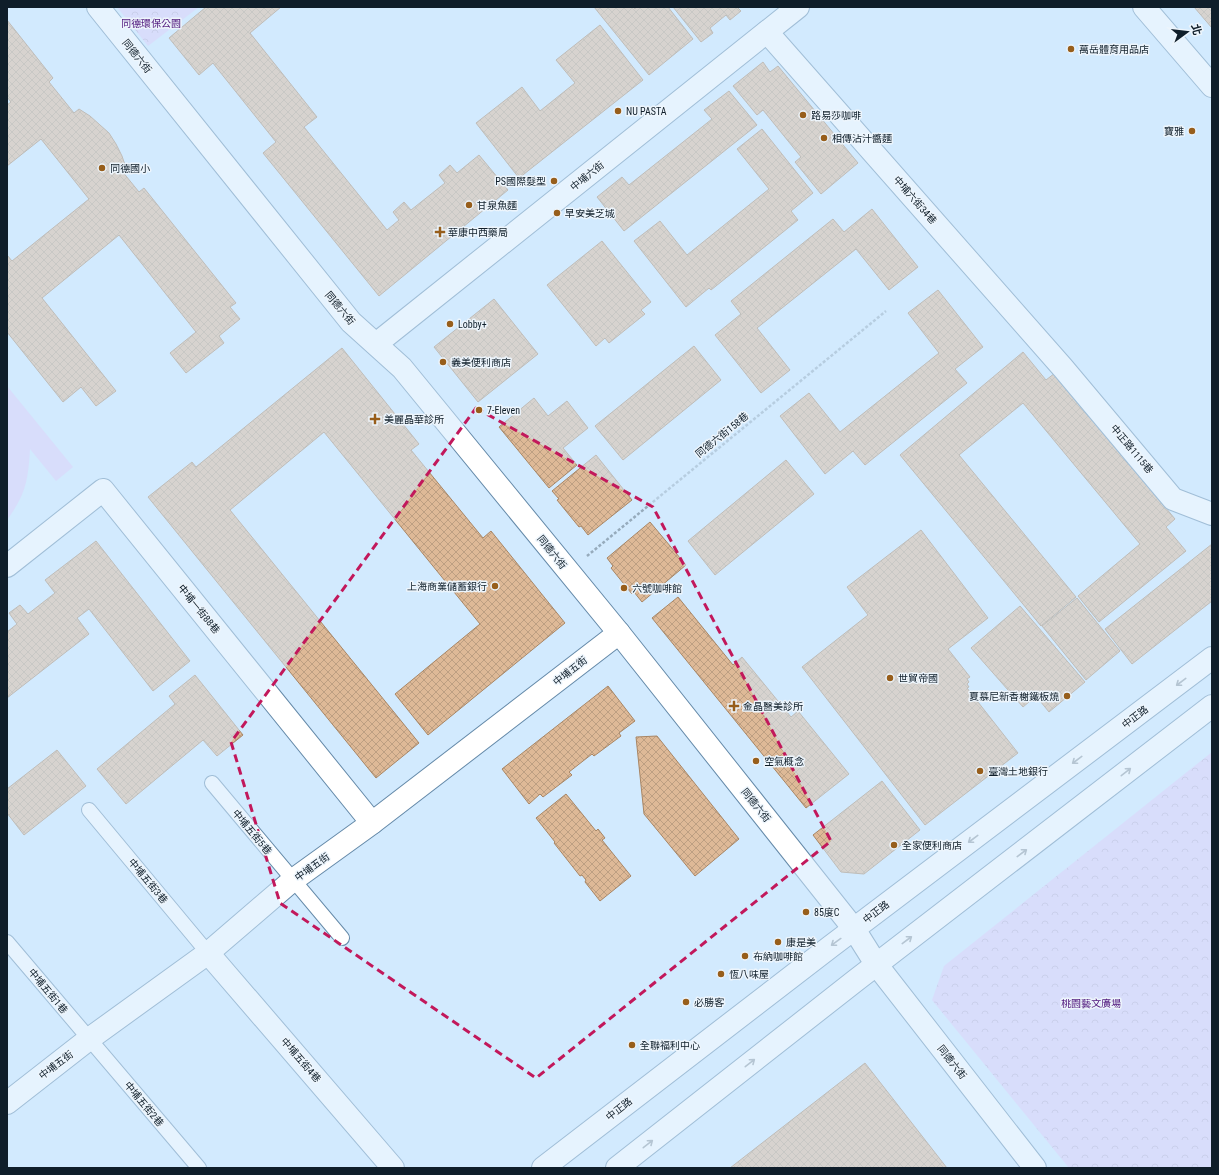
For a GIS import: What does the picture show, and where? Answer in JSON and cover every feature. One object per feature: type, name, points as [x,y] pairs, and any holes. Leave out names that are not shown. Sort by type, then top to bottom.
[{"type":"street","name":"同德六街","points":[[98,7],[351,322],[402,368],[619,633],[854,929],[876,964],[1035,1168]]},
{"type":"street","name":"中埔六街","points":[[376,344],[798,7]]},
{"type":"street","points":[[1144,7],[1212,86]]},
{"type":"street","name":"中埔六街34巷","points":[[767,32],[1063,368]]},
{"type":"street","name":"中正路1115巷","points":[[1063,368],[1173,499],[1212,514]]},
{"type":"street","name":"中埔一街88巷","points":[[7,566],[103,490],[372,823]]},
{"type":"street","name":"中埔五街","points":[[7,1103],[208,953],[293,880],[372,823],[619,633]]},
{"type":"street","name":"中正路","points":[[542,1168],[1212,658]]},
{"type":"street","points":[[617,1168],[876,964],[1212,706]]},
{"type":"street","name":"中埔五街4巷","points":[[208,953],[393,1168]]},
{"type":"lane","name":"中埔五街5巷","points":[[212,783],[342,938]]},
{"type":"lane","name":"中埔五街3巷","points":[[89,810],[208,953]]},
{"type":"lane","name":"中埔五街1巷","points":[[7,942],[90,1040]]},
{"type":"lane","name":"中埔五街2巷","points":[[90,1040],[199,1168]]},
{"type":"path","name":"同德六街158巷","points":[[568,572],[886,311]]},
{"type":"highlighted area","points":[[476,408],[653,507],[831,841],[536,1078],[280,903],[231,742]]},
{"type":"green space","name":"同德環保公園","points":[[117,7],[199,7],[148,46]]},
{"type":"green space","points":[[7,386],[73,467],[56,481],[30,449],[25,487],[7,520]]},
{"type":"green space","name":"桃園藝文廣場","points":[[1212,752],[1212,1168],[1069,1168],[932,1000],[944,966]]},
{"type":"building","points":[[206,7],[281,7],[250,33],[317,117],[304,127],[387,230],[399,220],[393,212],[404,202],[411,210],[445,183],[439,175],[450,165],[457,173],[479,155],[508,190],[379,296],[263,153],[276,142],[213,63],[199,75],[169,38]]},
{"type":"building","points":[[594,7],[633,7],[635,9],[636,7],[668,7],[693,39],[649,75]]},
{"type":"building","points":[[673,7],[737,7],[741,11],[730,20],[726,15],[710,28],[713,33],[701,42]]},
{"type":"building","points":[[1194,7],[1212,7],[1212,28]]},
{"type":"building","points":[[7,20],[53,78],[49,82],[74,113],[79,109],[90,116],[109,133],[122,156],[126,168],[122,171],[139,192],[144,188],[236,303],[230,307],[240,319],[219,336],[224,343],[186,373],[170,353],[196,332],[119,235],[42,298],[116,391],[96,406],[81,387],[63,402],[7,332],[7,255],[12,261],[89,199],[41,139],[7,166],[7,105],[11,102],[7,97]]},
{"type":"building","points":[[600,25],[643,80],[519,178],[476,123],[522,87],[540,111],[575,83],[556,60]]},
{"type":"building","points":[[763,62],[770,72],[778,66],[858,163],[821,194],[795,162],[801,157],[763,110],[757,115],[733,86]]},
{"type":"building","points":[[729,91],[757,125],[624,231],[597,197],[622,177],[629,185],[712,119],[704,110]]},
{"type":"building","points":[[762,129],[813,193],[791,211],[798,220],[711,290],[709,288],[686,307],[634,241],[660,221],[687,255],[769,189],[737,149]]},
{"type":"building","points":[[872,209],[918,267],[889,290],[856,249],[757,328],[790,370],[761,393],[715,335],[741,314],[731,301],[833,219],[844,232]]},
{"type":"building","points":[[602,241],[651,302],[641,310],[645,314],[609,343],[605,338],[596,346],[547,285]]},
{"type":"building","points":[[938,290],[983,347],[955,369],[967,383],[865,465],[853,451],[825,474],[780,416],[809,393],[840,432],[939,353],[908,313]]},
{"type":"building","points":[[494,299],[538,354],[478,402],[434,347]]},
{"type":"building","points":[[694,346],[721,380],[623,460],[595,426]]},
{"type":"building","points":[[342,348],[419,444],[411,450],[483,538],[491,531],[565,623],[428,735],[395,694],[480,624],[324,432],[230,510],[419,743],[376,778],[148,497],[192,462],[196,467]]},
{"type":"building","points":[[1023,352],[1046,380],[1055,373],[1175,519],[1166,527],[1186,551],[1099,622],[1078,596],[1140,544],[1023,403],[959,455],[1076,597],[1041,626],[900,455]]},
{"type":"building","points":[[534,398],[548,416],[567,401],[588,428],[563,448],[577,465],[549,488],[499,427]]},
{"type":"building","points":[[596,455],[632,500],[588,535],[581,526],[579,527],[557,500],[559,499],[552,491]]},
{"type":"building","points":[[786,460],[814,494],[715,575],[688,541]]},
{"type":"building","points":[[650,522],[686,565],[642,602],[634,592],[632,594],[611,568],[613,566],[607,558]]},
{"type":"building","name":"世貿帝國","points":[[921,530],[988,618],[948,649],[970,677],[967,679],[969,682],[967,684],[969,687],[967,688],[1018,753],[925,825],[802,667],[868,615],[847,587]]},
{"type":"building","points":[[96,541],[190,661],[153,691],[89,609],[77,618],[89,634],[7,698],[7,632],[17,624],[9,613],[20,605],[28,614],[55,593],[45,580]]},
{"type":"building","points":[[1212,544],[1212,601],[1132,664],[1105,629]]},
{"type":"building","points":[[678,597],[733,665],[742,657],[791,717],[798,711],[849,774],[806,808],[652,618]]},
{"type":"building","points":[[1077,598],[1120,651],[1086,680],[1042,626]]},
{"type":"building","points":[[1020,606],[1085,682],[1049,712],[1036,696],[1023,707],[971,648]]},
{"type":"building","points":[[195,675],[243,735],[217,756],[203,740],[126,804],[97,769],[175,704],[169,696]]},
{"type":"building","points":[[608,686],[635,721],[619,733],[621,736],[594,756],[592,754],[569,772],[572,775],[543,797],[540,794],[529,804],[502,769]]},
{"type":"building","points":[[657,736],[739,839],[695,876],[644,814],[636,737]]},
{"type":"building","points":[[57,750],[86,786],[24,835],[7,813],[7,789]]},
{"type":"building","points":[[882,781],[920,830],[864,874],[841,872],[813,835]]},
{"type":"building","points":[[566,794],[596,831],[598,829],[605,838],[602,840],[631,876],[600,901],[585,882],[586,880],[582,875],[580,876],[536,818]]},
{"type":"building","points":[[865,1063],[947,1168],[730,1168]]},
{"type":"place","name":"萬岳體育用品店","points":[[1071,49]]},
{"type":"place","name":"NU PASTA","points":[[618,111]]},
{"type":"place","name":"路易莎咖啡","points":[[803,115]]},
{"type":"place","name":"寶雅","points":[[1192,131]]},
{"type":"place","name":"相傳沾汁醬麵","points":[[824,138]]},
{"type":"place","name":"同德國小","points":[[102,168]]},
{"type":"place","name":"PS國際髮型","points":[[554,181]]},
{"type":"place","name":"甘泉魚麵","points":[[469,205]]},
{"type":"place","name":"早安美芝城","points":[[557,213]]},
{"type":"place","name":"華康中西藥局","points":[[440,232]]},
{"type":"place","name":"Lobby+","points":[[450,324]]},
{"type":"place","name":"義美便利商店","points":[[443,362]]},
{"type":"place","name":"7-Eleven","points":[[479,410]]},
{"type":"place","name":"美麗晶華診所","points":[[375,419]]},
{"type":"place","name":"上海商業儲蓄銀行","points":[[495,586]]},
{"type":"place","name":"六號咖啡館","points":[[624,588]]},
{"type":"place","name":"世貿帝國","points":[[890,678]]},
{"type":"place","name":"夏慕尼新香榭鐵板燒","points":[[1067,696]]},
{"type":"place","name":"金晶醫美診所","points":[[734,706]]},
{"type":"place","name":"空氣概念","points":[[756,761]]},
{"type":"place","name":"臺灣土地銀行","points":[[980,771]]},
{"type":"place","name":"全家便利商店","points":[[894,845]]},
{"type":"place","name":"85度C","points":[[806,912]]},
{"type":"place","name":"康是美","points":[[778,942]]},
{"type":"place","name":"布納咖啡館","points":[[745,956]]},
{"type":"place","name":"恆八味屋","points":[[721,974]]},
{"type":"place","name":"必勝客","points":[[686,1002]]},
{"type":"place","name":"全聯福利中心","points":[[632,1045]]}]
